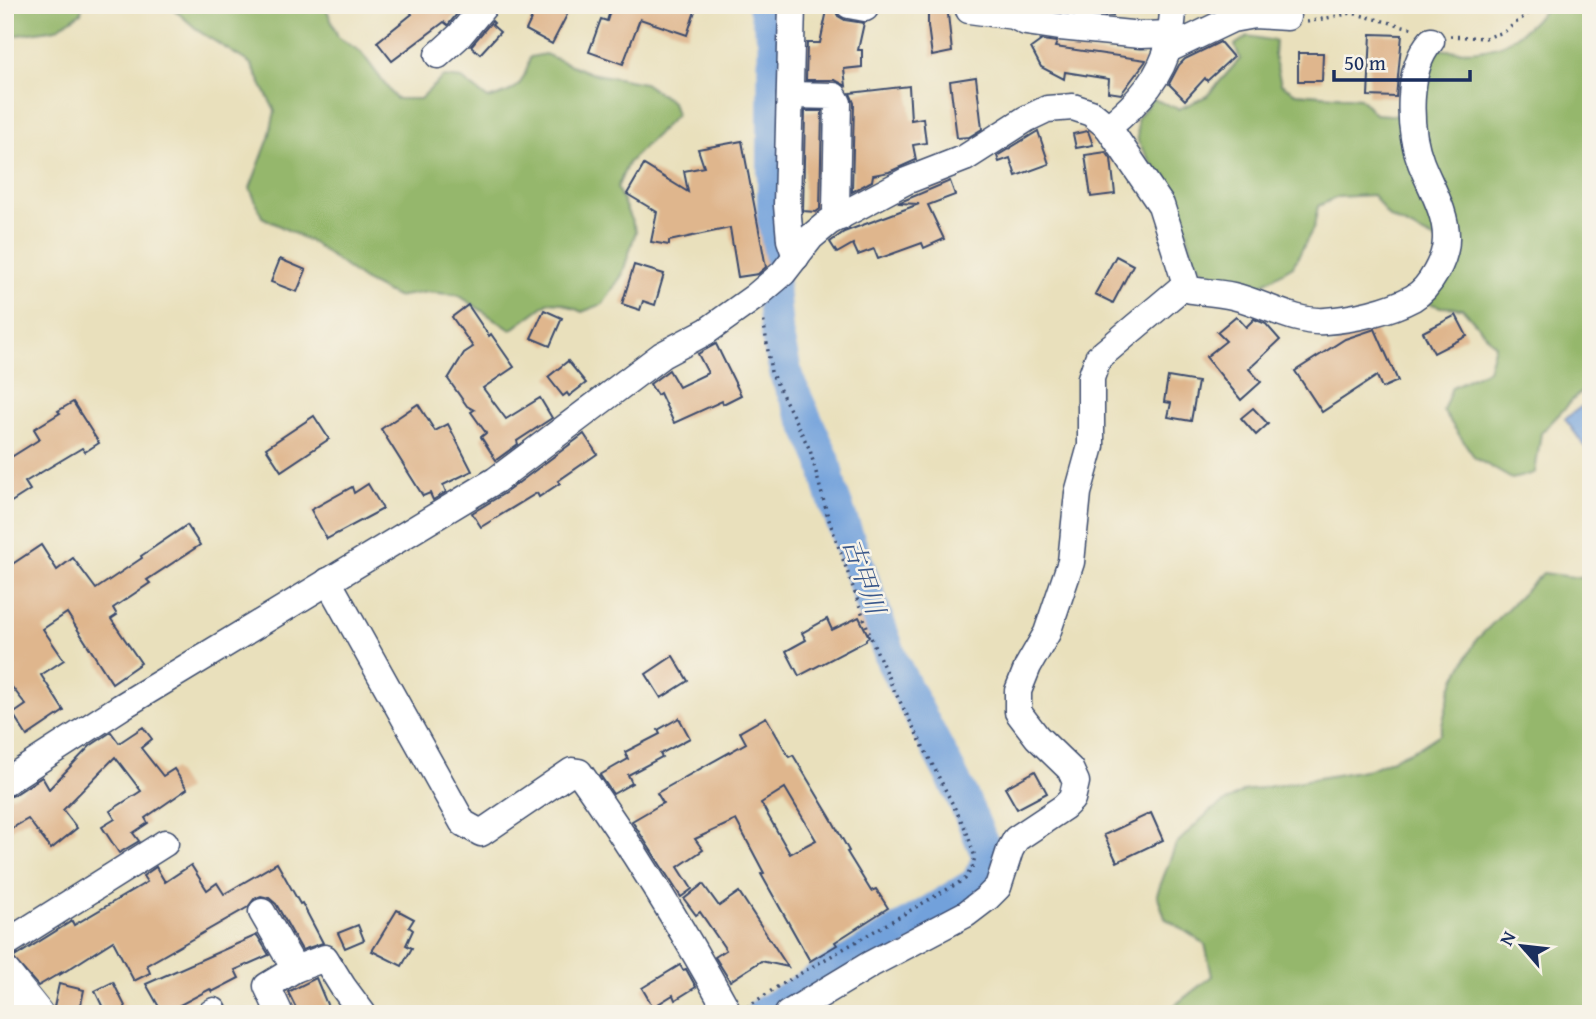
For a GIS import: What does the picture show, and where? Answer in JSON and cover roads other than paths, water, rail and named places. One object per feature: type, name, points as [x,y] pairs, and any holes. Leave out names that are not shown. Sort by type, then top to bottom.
[{"type":"street","points":[[438,55],[459,36],[485,5]]},
{"type":"street","points":[[792,5],[787,205],[790,240],[796,257]]},
{"type":"street","points":[[1108,127],[1129,110],[1150,84],[1168,42],[1174,5]]},
{"type":"street","points":[[969,10],[1014,16],[1026,23],[1141,35],[1168,42],[1233,19],[1254,15],[1287,17]]},
{"type":"street","points":[[5,782],[121,707],[496,480],[662,355],[707,331],[756,296],[783,274],[811,237],[829,222],[906,181],[965,158],[1026,119],[1047,109],[1073,107],[1090,113],[1108,127],[1161,205],[1186,284],[1191,289],[1233,296],[1297,317],[1324,321],[1375,312],[1415,297],[1440,264],[1446,239],[1442,214],[1420,159],[1411,117],[1415,71],[1423,50],[1431,41]]},
{"type":"street","points":[[790,95],[834,96],[838,103],[836,209],[840,217]]},
{"type":"street","points":[[788,1014],[872,964],[966,914],[998,887],[1016,839],[1072,799],[1076,782],[1070,769],[1037,737],[1018,712],[1018,691],[1028,666],[1047,633],[1072,562],[1078,493],[1091,446],[1091,378],[1098,358],[1186,284]]},
{"type":"street","points":[[328,580],[463,823],[481,833],[572,771],[579,772],[636,854],[685,932],[726,1007],[737,1010]]},
{"type":"street","points":[[5,944],[165,843]]},
{"type":"street","points":[[262,912],[295,969]]},
{"type":"street","points":[[280,1014],[267,986],[295,969],[325,958],[363,1014]]},
{"type":"water","points":[[1591,399],[1591,455],[1565,419]]},
{"type":"waterway","name":"古甲川","points":[[762,1014],[977,883],[989,858],[961,794],[893,663],[831,491],[824,460],[787,378],[777,335],[773,294],[774,40],[764,5]]}]
